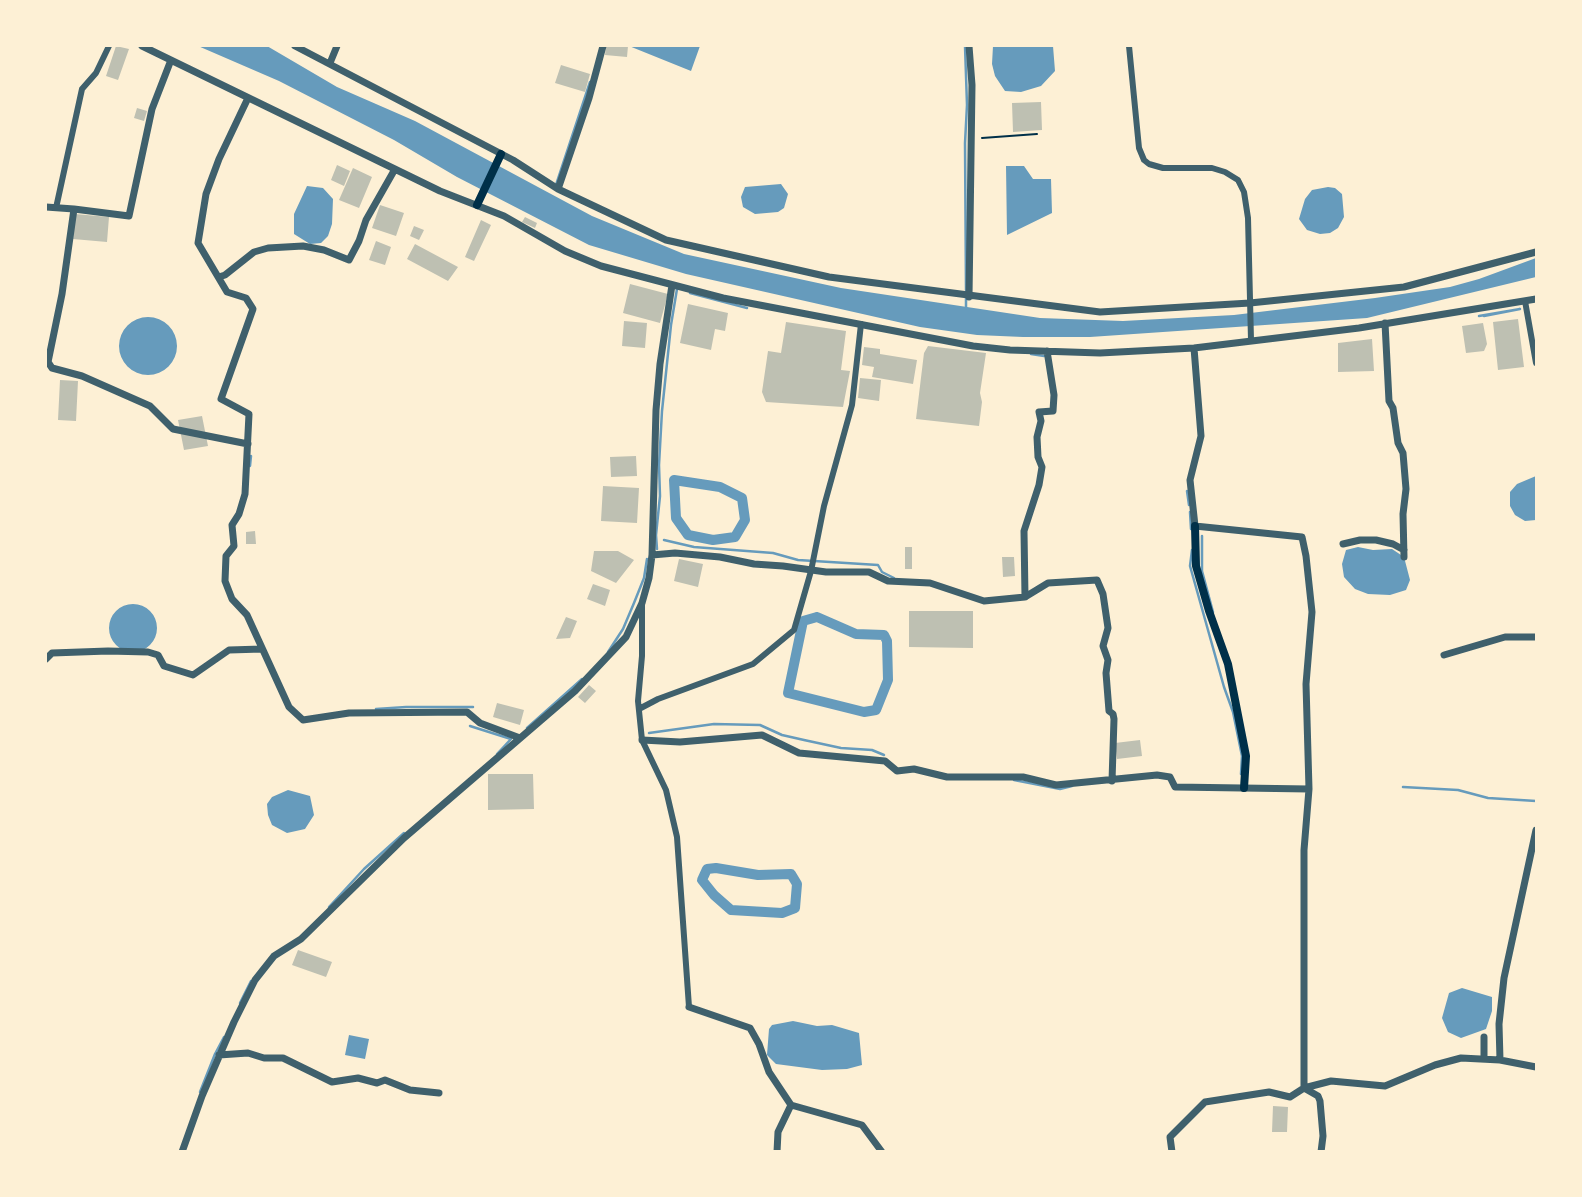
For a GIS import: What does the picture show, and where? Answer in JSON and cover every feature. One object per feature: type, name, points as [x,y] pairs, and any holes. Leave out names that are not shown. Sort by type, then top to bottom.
[{"type":"main road","points":[[477,205],[501,154]]},
{"type":"main road","points":[[1195,526],[1196,566],[1228,664],[1246,756],[1244,788]]},
{"type":"street","points":[[56,208],[82,89],[96,74],[109,46]]},
{"type":"street","points":[[142,46],[440,191],[504,216],[577,256],[634,276],[723,298],[973,346],[1101,353],[1194,348],[1385,323],[1536,299]]},
{"type":"street","points":[[296,46],[501,154],[558,189],[666,240],[830,277],[1100,312],[1250,303],[1404,287],[1536,251]]},
{"type":"street","points":[[330,64],[337,46]]},
{"type":"street","points":[[558,189],[589,98],[603,46]]},
{"type":"street","points":[[969,46],[972,85],[969,297]]},
{"type":"street","points":[[1129,46],[1139,148],[1144,160],[1163,168],[1212,168],[1225,172],[1238,180],[1244,192],[1248,218],[1251,340]]},
{"type":"street","points":[[46,207],[130,216],[152,109],[171,60]]},
{"type":"street","points":[[248,98],[219,159],[204,206],[198,243],[227,292],[246,298],[254,309],[221,399],[249,414],[245,494],[239,514],[232,525],[234,546],[226,556],[225,581],[232,599],[247,615],[289,707],[303,720],[349,713],[467,712],[480,723],[520,738]]},
{"type":"street","points":[[219,277],[254,252],[268,248],[303,246],[324,250],[349,260],[359,242],[366,220],[395,169]]},
{"type":"street","points":[[74,209],[62,294],[47,362],[52,368],[82,376],[150,406],[173,429],[248,444]]},
{"type":"street","points":[[672,285],[656,410],[652,555],[642,603],[639,709],[642,740],[666,790],[677,837],[689,1007],[750,1028],[760,1044],[769,1072],[791,1105],[862,1125],[882,1152]]},
{"type":"street","points":[[1525,301],[1536,363]]},
{"type":"street","points":[[1343,544],[1376,540],[1393,544],[1404,554],[1403,514],[1406,489],[1403,453],[1398,443],[1393,408],[1389,401],[1385,323]]},
{"type":"street","points":[[639,709],[658,698],[753,664],[794,630],[852,405],[861,324]]},
{"type":"street","points":[[1194,348],[1201,436],[1190,480],[1195,526],[1302,537],[1306,556],[1312,612],[1306,684],[1309,789],[1304,850],[1304,1088]]},
{"type":"street","points":[[1025,597],[1024,531],[1040,485],[1042,467],[1038,457],[1037,437],[1041,421],[1039,412],[1053,411],[1054,394],[1047,351]]},
{"type":"street","points":[[652,555],[720,557],[811,571],[869,572],[888,581],[930,583],[984,601],[1025,597],[1048,583],[1097,580],[1108,628],[1103,646],[1108,660],[1106,673],[1109,711],[1114,719],[1112,781]]},
{"type":"street","points":[[182,1152],[219,1055],[255,980],[274,957],[301,939],[404,838],[575,691],[626,636],[642,603]]},
{"type":"street","points":[[1444,655],[1505,637],[1536,637]]},
{"type":"street","points":[[46,659],[52,653],[148,652],[158,655],[163,666],[193,675],[229,650],[262,649]]},
{"type":"street","points":[[642,740],[680,742],[762,735],[799,752],[885,761],[897,771],[914,769],[947,777],[1023,777],[1056,785],[1157,775],[1170,777],[1175,787],[1309,789]]},
{"type":"street","points":[[1500,1060],[1499,1024],[1503,978],[1534,856],[1536,830]]},
{"type":"street","points":[[1483,1059],[1484,1037]]},
{"type":"street","points":[[219,1055],[248,1053],[264,1058],[283,1058],[332,1082],[358,1078],[377,1083],[385,1080],[410,1090],[439,1093]]},
{"type":"street","points":[[1172,1152],[1170,1137],[1205,1102],[1269,1092],[1290,1097],[1304,1088],[1331,1081],[1385,1086],[1435,1065],[1461,1058],[1500,1060],[1536,1067]]},
{"type":"street","points":[[1304,1088],[1318,1096],[1320,1101],[1323,1136],[1321,1152]]},
{"type":"street","points":[[777,1152],[778,1132],[791,1105]]},
{"type":"path","points":[[970,137],[1037,134]]},
{"type":"water","points":[[198,46],[267,46],[337,87],[415,121],[592,216],[684,254],[841,288],[1040,318],[1123,321],[1234,315],[1450,287],[1536,258],[1536,277],[1367,318],[1090,337],[977,335],[920,327],[686,274],[589,245],[279,81]]},
{"type":"water","points":[[629,46],[700,46],[691,71]]},
{"type":"water","points":[[993,46],[1053,46],[1055,71],[1041,86],[1021,92],[1005,91],[995,76],[992,64]]},
{"type":"water","points":[[1006,166],[1024,166],[1033,179],[1051,179],[1052,213],[1007,235]]},
{"type":"water","points":[[781,184],[788,194],[784,208],[778,212],[755,214],[743,207],[741,197],[745,187]]},
{"type":"water","points":[[307,186],[323,188],[333,199],[332,224],[328,236],[321,243],[310,244],[294,234],[294,214]]},
{"type":"water","points":[[1335,188],[1342,194],[1344,217],[1338,228],[1330,233],[1320,234],[1307,230],[1299,219],[1305,199],[1312,190]]},
{"type":"water","points":[[142,317],[154,317],[169,325],[177,340],[177,352],[169,367],[154,375],[142,375],[127,367],[119,352],[119,340],[127,325]]},
{"type":"water","points":[[1536,476],[1536,520],[1525,521],[1515,515],[1510,506],[1510,492],[1517,484]]},
{"type":"water","points":[[1358,547],[1373,550],[1392,549],[1404,557],[1410,580],[1406,590],[1390,595],[1368,594],[1355,589],[1344,577],[1342,564],[1346,550]]},
{"type":"water","points":[[133,604],[150,611],[157,628],[150,645],[133,652],[116,645],[109,628],[116,611]]},
{"type":"water","points":[[288,790],[310,796],[314,815],[305,829],[287,833],[272,825],[267,804],[272,797]]},
{"type":"water","points":[[1462,988],[1492,997],[1492,1011],[1486,1029],[1461,1038],[1448,1032],[1442,1018],[1449,993]]},
{"type":"water","points":[[793,1021],[817,1026],[832,1025],[859,1033],[862,1065],[847,1069],[822,1070],[776,1064],[767,1055],[769,1029],[772,1025]]},
{"type":"water","points":[[349,1035],[369,1039],[365,1059],[345,1055]]},
{"type":"building","points":[[116,46],[129,49],[118,80],[106,76]]},
{"type":"building","points":[[606,46],[628,46],[627,57],[605,55]]},
{"type":"building","points":[[561,65],[590,74],[585,92],[555,83]]},
{"type":"building","points":[[1041,102],[1042,130],[1013,132],[1012,103]]},
{"type":"building","points":[[137,108],[147,111],[144,121],[134,118]]},
{"type":"building","points":[[337,165],[350,171],[344,186],[331,180]]},
{"type":"building","points":[[353,168],[372,177],[359,208],[339,200]]},
{"type":"building","points":[[380,205],[404,213],[396,236],[372,228]]},
{"type":"building","points":[[75,214],[109,217],[107,242],[73,239]]},
{"type":"building","points":[[525,217],[537,223],[535,228],[522,222]]},
{"type":"building","points":[[481,220],[491,225],[474,261],[465,257]]},
{"type":"building","points":[[414,226],[424,230],[419,240],[410,236]]},
{"type":"building","points":[[376,241],[391,247],[385,265],[369,260]]},
{"type":"building","points":[[415,244],[458,267],[448,281],[407,259]]},
{"type":"building","points":[[630,284],[668,294],[660,323],[623,313]]},
{"type":"building","points":[[688,304],[728,313],[725,331],[715,329],[711,350],[680,343]]},
{"type":"building","points":[[1518,319],[1524,367],[1498,370],[1493,322]]},
{"type":"building","points":[[624,321],[647,323],[645,348],[622,346]]},
{"type":"building","points":[[786,322],[846,331],[841,370],[850,371],[843,407],[766,402],[762,392],[768,351],[781,353]]},
{"type":"building","points":[[1483,323],[1487,344],[1484,351],[1466,353],[1462,326]]},
{"type":"building","points":[[1372,339],[1374,371],[1338,372],[1338,343]]},
{"type":"building","points":[[928,346],[986,353],[980,393],[982,402],[979,426],[916,419],[924,353]]},
{"type":"building","points":[[864,347],[880,349],[880,354],[917,360],[913,384],[872,377],[874,367],[862,365]]},
{"type":"building","points":[[860,378],[881,380],[879,401],[858,398]]},
{"type":"building","points":[[60,380],[78,381],[76,421],[58,420]]},
{"type":"building","points":[[202,416],[208,446],[184,450],[178,420]]},
{"type":"building","points":[[636,456],[637,476],[611,477],[610,457]]},
{"type":"building","points":[[603,486],[639,488],[637,523],[601,521]]},
{"type":"building","points":[[255,531],[256,544],[246,544],[246,532]]},
{"type":"building","points":[[905,547],[912,547],[912,569],[905,569]]},
{"type":"building","points":[[594,551],[618,551],[634,560],[616,583],[591,571]]},
{"type":"building","points":[[1002,557],[1014,557],[1015,576],[1003,577]]},
{"type":"building","points":[[679,559],[703,564],[698,587],[674,581]]},
{"type":"building","points":[[593,584],[610,590],[605,606],[587,599]]},
{"type":"building","points":[[909,611],[973,611],[973,648],[909,647]]},
{"type":"building","points":[[566,617],[577,621],[570,638],[556,639]]},
{"type":"building","points":[[589,685],[596,691],[585,703],[578,697]]},
{"type":"building","points":[[497,703],[524,710],[520,725],[493,717]]},
{"type":"building","points":[[1140,740],[1142,756],[1117,759],[1115,743]]},
{"type":"building","points":[[488,774],[533,774],[534,809],[488,810]]},
{"type":"building","points":[[298,950],[332,962],[326,977],[292,965]]},
{"type":"building","points":[[1273,1106],[1288,1107],[1287,1132],[1272,1132]]},
{"type":"waterway","points":[[965,46],[966,290]]},
{"type":"waterway","points":[[556,185],[590,82]]},
{"type":"waterway","points":[[657,549],[662,411],[677,289]]},
{"type":"waterway","points":[[690,293],[747,308]]},
{"type":"waterway","points":[[966,297],[966,308]]},
{"type":"waterway","points":[[1479,316],[1520,309],[1484,316]]},
{"type":"waterway","points":[[1031,354],[1044,356]]},
{"type":"waterway","points":[[250,466],[251,456]]},
{"type":"waterway","points":[[674,480],[720,487],[742,498],[745,520],[735,537],[713,540],[688,535],[676,518],[674,480]]},
{"type":"waterway","points":[[1187,491],[1189,505]]},
{"type":"waterway","points":[[1190,512],[1191,529]]},
{"type":"waterway","points":[[1202,536],[1202,571],[1213,612]]},
{"type":"waterway","points":[[664,540],[694,547],[773,553],[798,560],[878,565],[882,572],[894,578]]},
{"type":"waterway","points":[[1192,550],[1190,566],[1233,712],[1242,756],[1241,774]]},
{"type":"waterway","points":[[608,652],[623,629],[634,603],[644,578],[647,559]]},
{"type":"waterway","points":[[817,617],[856,634],[884,635],[887,641],[888,680],[876,710],[864,712],[788,693],[803,621],[817,617]]},
{"type":"waterway","points":[[527,728],[582,679]]},
{"type":"waterway","points":[[376,709],[473,707]]},
{"type":"waterway","points":[[649,733],[714,724],[760,725],[782,735],[841,748],[872,750],[884,755]]},
{"type":"waterway","points":[[470,726],[511,739],[497,754]]},
{"type":"waterway","points":[[1014,780],[1060,789],[1072,786]]},
{"type":"waterway","points":[[1403,787],[1458,790],[1488,798],[1536,801]]},
{"type":"waterway","points":[[329,907],[364,869],[404,833]]},
{"type":"waterway","points":[[716,868],[758,875],[791,874],[797,884],[795,908],[782,913],[731,910],[702,880],[707,869],[716,868]]},
{"type":"waterway","points":[[240,1003],[251,981]]},
{"type":"waterway","points":[[200,1092],[224,1037]]}]
